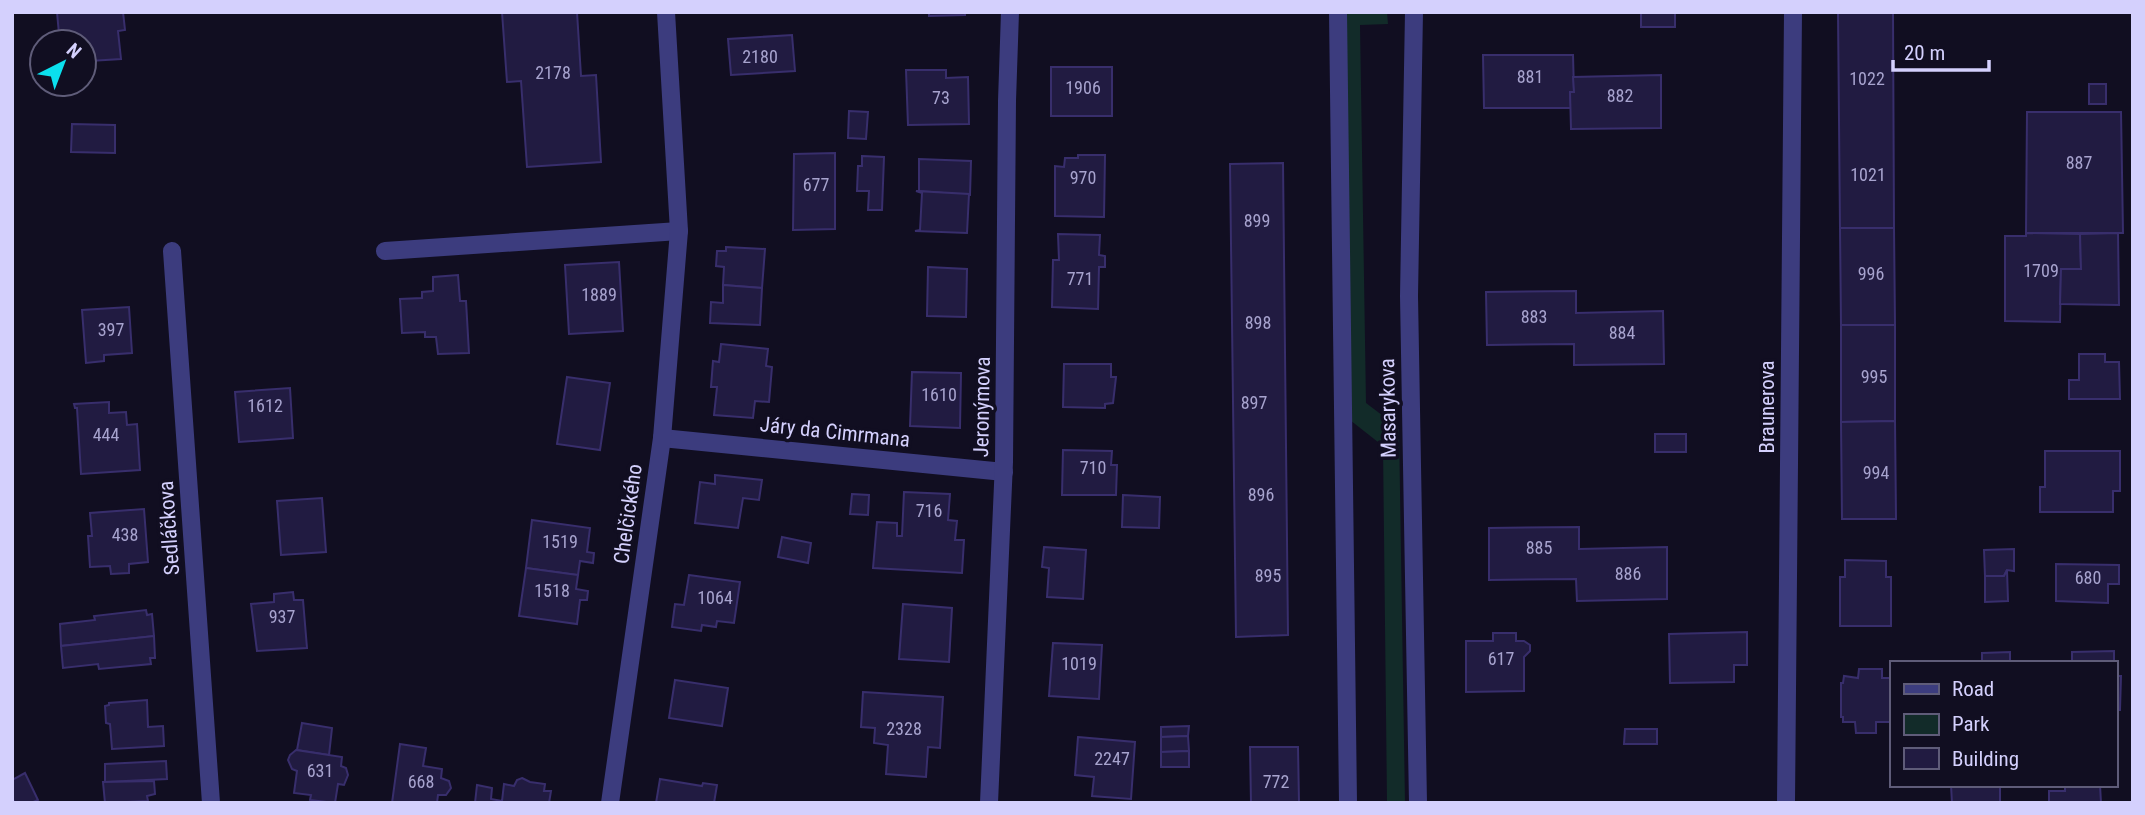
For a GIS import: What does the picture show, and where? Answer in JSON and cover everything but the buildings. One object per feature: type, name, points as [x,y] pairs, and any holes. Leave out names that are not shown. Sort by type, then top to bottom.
[{"type":"street","name":"Chelčického","points":[[610,803],[662,438],[679,231],[666,12]]},
{"type":"street","name":"Jeronýmova","points":[[989,803],[1004,472],[1010,12]]},
{"type":"street","points":[[1338,12],[1348,803]]},
{"type":"street","name":"Masarykova","points":[[1414,12],[1409,296],[1418,803]]},
{"type":"street","name":"Braunerova","points":[[1786,803],[1793,12]]},
{"type":"street","points":[[385,251],[679,231]]},
{"type":"street","name":"Sedláčkova","points":[[172,251],[211,803]]},
{"type":"street","name":"Járy da Cimrmana","points":[[662,438],[1004,472]]},
{"type":"green space","points":[[1344,12],[1387,12],[1388,24],[1360,25],[1366,403],[1399,428],[1405,803],[1387,803],[1383,446],[1350,420]]}]
